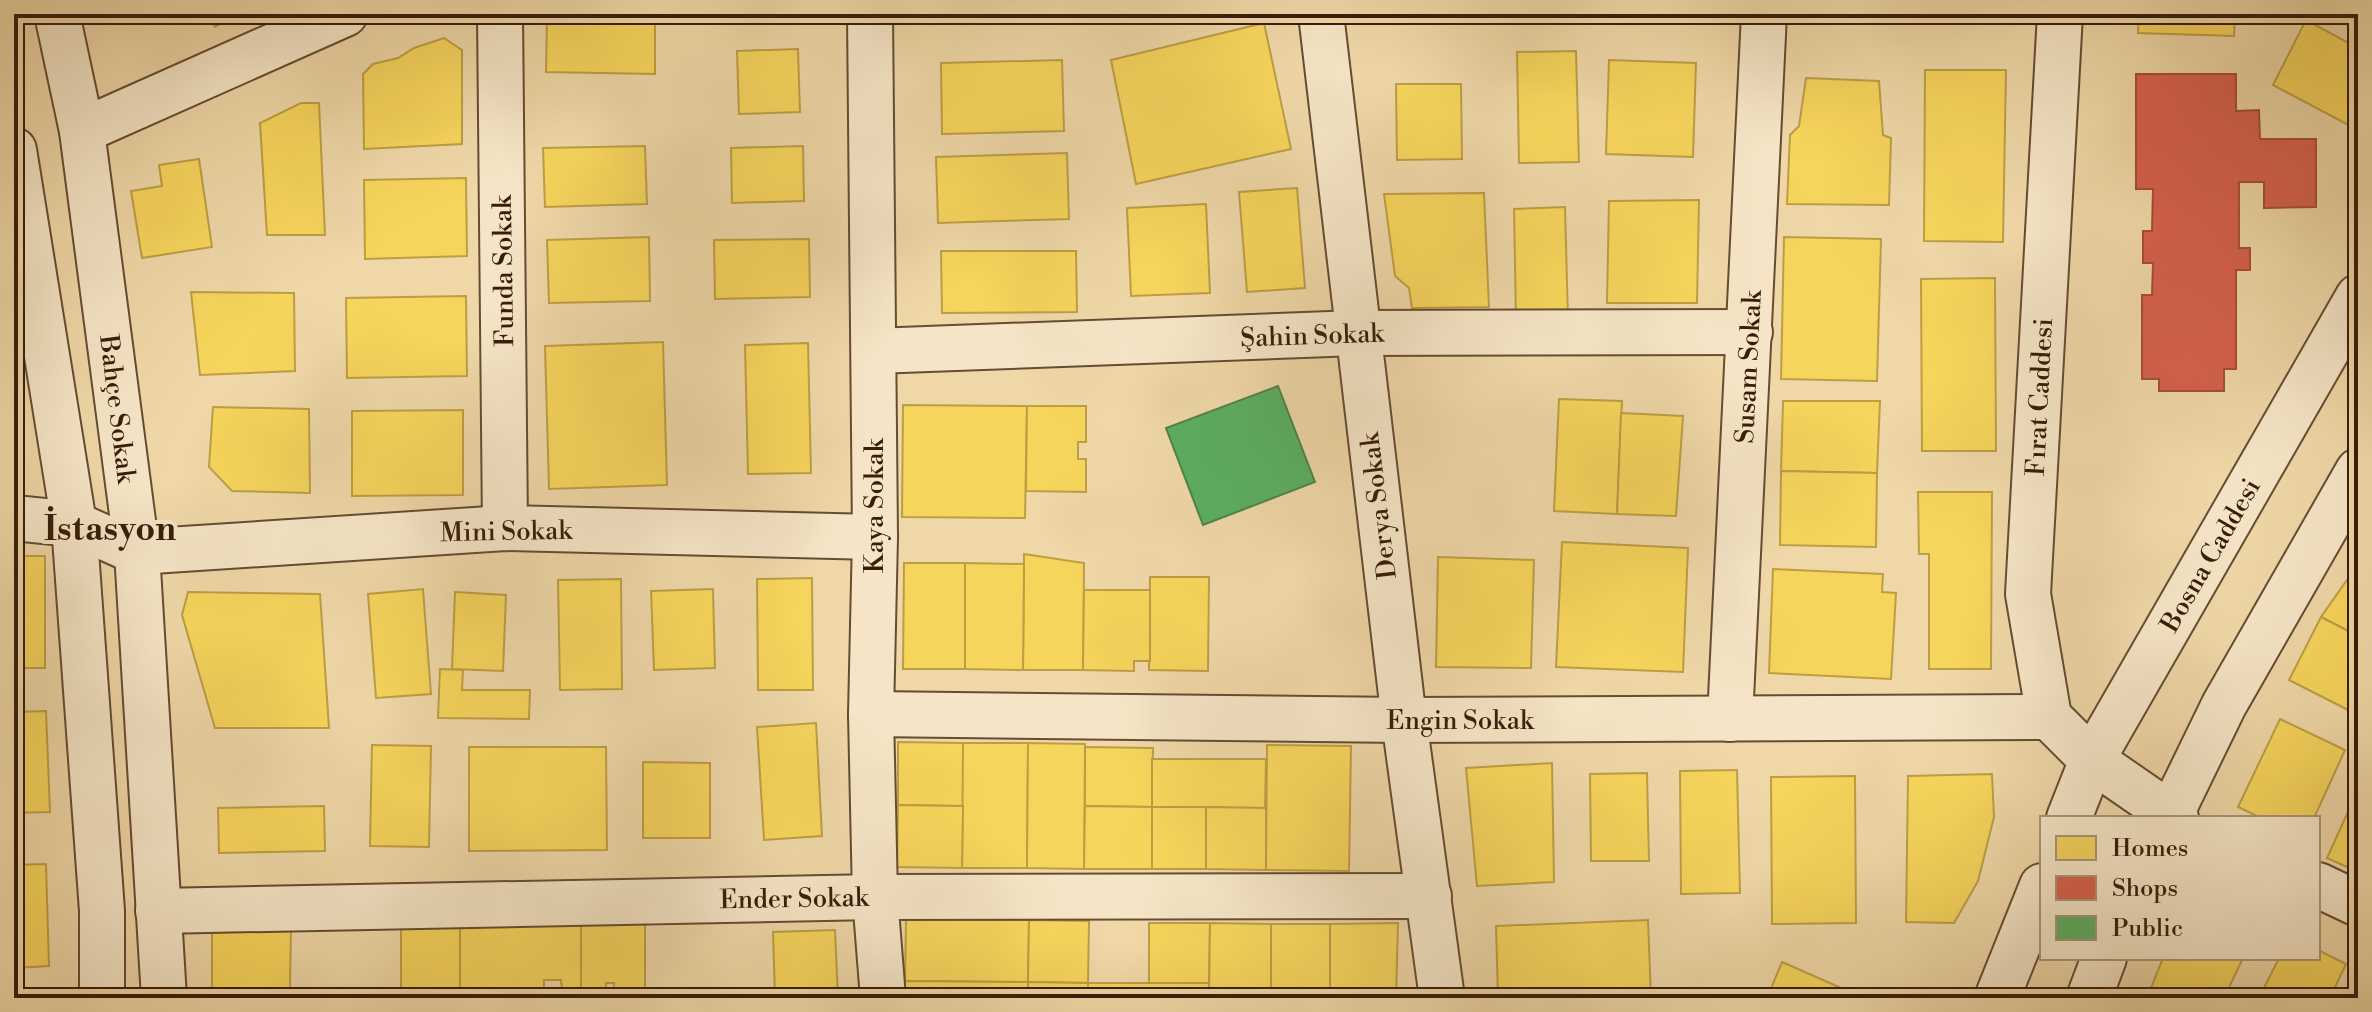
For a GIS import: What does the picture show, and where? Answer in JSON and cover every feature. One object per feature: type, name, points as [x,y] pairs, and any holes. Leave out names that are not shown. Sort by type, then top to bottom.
[{"type":"street","name":"Bahçe Sokak","points":[[57,14],[82,131],[137,552],[164,998]]},
{"type":"street","points":[[82,131],[345,14]]},
{"type":"street","name":"Funda Sokak","points":[[500,14],[505,528]]},
{"type":"street","name":"Kaya Sokak","points":[[870,14],[875,537],[871,714],[875,897],[883,998]]},
{"type":"street","name":"Derya Sokak","points":[[1321,14],[1404,720],[1442,998]]},
{"type":"street","name":"Susam Sokak","points":[[1730,719],[1764,14]]},
{"type":"street","name":"Fırat Caddesi","points":[[2049,717],[2028,594],[2060,14]]},
{"type":"street","points":[[14,150],[74,524],[102,911],[102,998]]},
{"type":"street","name":"Bosna Caddesi","points":[[2070,816],[2092,760],[2358,297]]},
{"type":"street","name":"Şahin Sokak","points":[[874,351],[1357,333],[1750,332]]},
{"type":"street","points":[[2172,816],[2224,705],[2358,471]]},
{"type":"street","points":[[14,518],[74,524],[137,552]]},
{"type":"street","name":"Mini Sokak","points":[[137,552],[505,528],[875,537]]},
{"type":"street","name":"Engin Sokak","points":[[871,714],[1404,720],[2049,717]]},
{"type":"street","points":[[2049,717],[2092,760],[2171,816]]},
{"type":"street","points":[[2320,886],[2358,904]]},
{"type":"street","points":[[1997,998],[2040,891]]},
{"type":"street","name":"Ender Sokak","points":[[158,911],[875,897],[1429,896]]},
{"type":"street","points":[[2089,998],[2103,960]]},
{"type":"building: Homes","points":[[208,14],[239,14],[215,27]]},
{"type":"building: Homes","points":[[547,14],[655,14],[655,74],[546,72]]},
{"type":"building: Homes","points":[[938,14],[1049,14],[1049,21],[939,24]]},
{"type":"building: Homes","points":[[1128,14],[1164,14],[1131,24]]},
{"type":"building: Homes","points":[[2139,14],[2235,14],[2234,36],[2138,33]]},
{"type":"building: Homes","points":[[2337,14],[2358,14],[2358,26]]},
{"type":"building: Homes","points":[[2306,20],[2358,48],[2358,130],[2273,85]]},
{"type":"building: Homes","points":[[1264,23],[1291,149],[1136,184],[1111,60]]},
{"type":"building: Homes","points":[[444,38],[462,50],[462,144],[364,149],[363,74],[373,64],[398,58],[414,48]]},
{"type":"building: Homes","points":[[798,49],[800,112],[739,114],[737,51]]},
{"type":"building: Homes","points":[[1576,51],[1579,162],[1519,163],[1517,52]]},
{"type":"building: Homes","points":[[1062,60],[1064,131],[942,134],[941,63]]},
{"type":"building: Homes","points":[[1609,60],[1696,63],[1693,157],[1606,154]]},
{"type":"building: Homes","points":[[1925,70],[2006,70],[2003,242],[1924,241]]},
{"type":"building: Homes","points":[[1806,78],[1879,81],[1883,135],[1891,138],[1889,205],[1787,204],[1790,135],[1799,126]]},
{"type":"building: Homes","points":[[1396,84],[1461,84],[1462,159],[1397,160]]},
{"type":"building: Homes","points":[[301,103],[319,103],[325,235],[267,235],[260,123]]},
{"type":"building: Homes","points":[[645,146],[647,204],[545,207],[543,148]]},
{"type":"building: Homes","points":[[803,146],[804,201],[732,203],[731,148]]},
{"type":"building: Homes","points":[[1067,153],[1069,219],[938,223],[936,157]]},
{"type":"building: Homes","points":[[199,159],[212,247],[142,258],[131,191],[162,186],[159,165]]},
{"type":"building: Homes","points":[[466,178],[467,256],[365,259],[364,180]]},
{"type":"building: Homes","points":[[1297,188],[1305,288],[1247,292],[1239,192]]},
{"type":"building: Homes","points":[[1484,193],[1489,307],[1412,308],[1409,288],[1395,276],[1384,194]]},
{"type":"building: Homes","points":[[1699,200],[1697,303],[1607,303],[1609,201]]},
{"type":"building: Homes","points":[[1206,204],[1210,293],[1131,296],[1127,208]]},
{"type":"building: Homes","points":[[1565,207],[1568,320],[1516,322],[1514,209]]},
{"type":"building: Homes","points":[[649,237],[650,301],[549,303],[547,240]]},
{"type":"building: Homes","points":[[1784,237],[1881,239],[1877,381],[1781,379]]},
{"type":"building: Homes","points":[[809,239],[810,297],[715,299],[714,240]]},
{"type":"building: Homes","points":[[941,251],[1076,251],[1077,312],[942,313]]},
{"type":"building: Homes","points":[[1995,278],[1996,451],[1922,451],[1921,279]]},
{"type":"building: Homes","points":[[191,292],[294,293],[295,371],[200,375]]},
{"type":"building: Homes","points":[[466,296],[467,376],[347,378],[346,298]]},
{"type":"building: Homes","points":[[663,342],[667,485],[549,489],[545,346]]},
{"type":"building: Homes","points":[[808,343],[811,473],[748,474],[745,345]]},
{"type":"building: Homes","points":[[14,354],[17,355],[17,435],[14,435]]},
{"type":"building: Homes","points":[[1559,399],[1622,401],[1617,514],[1554,511]]},
{"type":"building: Homes","points":[[1783,401],[1880,401],[1877,473],[1781,471]]},
{"type":"building: Homes","points":[[903,405],[1027,406],[1025,518],[902,517]]},
{"type":"building: Homes","points":[[1027,406],[1086,406],[1086,442],[1078,442],[1078,459],[1086,459],[1086,492],[1026,491]]},
{"type":"building: Homes","points":[[213,407],[309,409],[310,493],[232,491],[209,467]]},
{"type":"building: Homes","points":[[463,410],[463,495],[352,496],[352,411]]},
{"type":"building: Homes","points":[[1621,413],[1683,416],[1676,516],[1617,514]]},
{"type":"building: Homes","points":[[1781,471],[1877,473],[1876,547],[1780,545]]},
{"type":"building: Homes","points":[[1918,492],[1992,492],[1991,669],[1929,669],[1929,554],[1919,554]]},
{"type":"building: Homes","points":[[1562,542],[1688,548],[1683,672],[1556,667]]},
{"type":"building: Homes","points":[[1024,554],[1084,563],[1083,670],[1023,670]]},
{"type":"building: Homes","points":[[14,556],[45,556],[45,668],[14,668]]},
{"type":"building: Homes","points":[[1438,557],[1534,560],[1531,668],[1436,667]]},
{"type":"building: Homes","points":[[904,563],[965,563],[965,669],[903,669]]},
{"type":"building: Homes","points":[[965,563],[1024,564],[1023,670],[965,669]]},
{"type":"building: Homes","points":[[1773,569],[1883,574],[1882,592],[1896,593],[1891,679],[1769,673]]},
{"type":"building: Homes","points":[[2354,570],[2358,572],[2358,636],[2321,617]]},
{"type":"building: Homes","points":[[1150,577],[1209,577],[1208,671],[1149,670]]},
{"type":"building: Homes","points":[[812,578],[813,690],[758,690],[757,579]]},
{"type":"building: Homes","points":[[621,579],[622,689],[560,690],[558,580]]},
{"type":"building: Homes","points":[[423,589],[431,694],[376,698],[368,594]]},
{"type":"building: Homes","points":[[713,589],[715,668],[654,670],[651,591]]},
{"type":"building: Homes","points":[[1084,590],[1150,590],[1150,661],[1134,661],[1134,671],[1083,670]]},
{"type":"building: Homes","points":[[188,592],[320,594],[329,728],[215,728],[182,615]]},
{"type":"building: Homes","points":[[455,592],[506,595],[503,671],[452,669]]},
{"type":"building: Homes","points":[[2321,617],[2358,636],[2358,715],[2289,680]]},
{"type":"building: Homes","points":[[440,669],[463,670],[462,690],[530,690],[529,719],[438,718]]},
{"type":"building: Homes","points":[[46,711],[50,812],[14,813],[14,712]]},
{"type":"building: Homes","points":[[2280,719],[2345,750],[2315,816],[2257,816],[2238,807]]},
{"type":"building: Homes","points":[[816,723],[822,836],[764,840],[757,727]]},
{"type":"building: Homes","points":[[898,742],[963,743],[963,806],[898,805]]},
{"type":"building: Homes","points":[[963,743],[1028,743],[1027,868],[962,868]]},
{"type":"building: Homes","points":[[1028,743],[1085,744],[1084,869],[1027,868]]},
{"type":"building: Homes","points":[[372,745],[431,746],[429,847],[370,846]]},
{"type":"building: Homes","points":[[1267,745],[1351,746],[1349,871],[1266,870]]},
{"type":"building: Homes","points":[[469,747],[606,747],[607,850],[469,851]]},
{"type":"building: Homes","points":[[1085,747],[1153,748],[1152,807],[1085,806]]},
{"type":"building: Homes","points":[[1152,759],[1266,759],[1265,808],[1152,807]]},
{"type":"building: Homes","points":[[643,762],[710,763],[710,838],[643,838]]},
{"type":"building: Homes","points":[[1552,763],[1554,882],[1477,886],[1466,768]]},
{"type":"building: Homes","points":[[1737,770],[1740,893],[1681,894],[1680,771]]},
{"type":"building: Homes","points":[[1647,773],[1649,861],[1591,861],[1590,774]]},
{"type":"building: Homes","points":[[1992,774],[1994,817],[1978,881],[1954,923],[1906,922],[1908,776]]},
{"type":"building: Homes","points":[[1855,776],[1856,923],[1772,924],[1771,777]]},
{"type":"building: Homes","points":[[2358,790],[2358,872],[2327,858]]},
{"type":"building: Homes","points":[[898,805],[963,806],[962,868],[897,867]]},
{"type":"building: Homes","points":[[324,806],[325,851],[219,853],[218,808]]},
{"type":"building: Homes","points":[[1085,806],[1152,807],[1152,869],[1084,869]]},
{"type":"building: Homes","points":[[1152,807],[1206,807],[1206,869],[1152,869]]},
{"type":"building: Homes","points":[[1206,807],[1266,808],[1266,870],[1206,869]]},
{"type":"building: Homes","points":[[46,864],[49,966],[14,968],[14,865]]},
{"type":"building: Homes","points":[[906,919],[1029,920],[1028,982],[905,981]]},
{"type":"building: Homes","points":[[1029,920],[1089,921],[1088,983],[1028,982]]},
{"type":"building: Homes","points":[[1648,920],[1651,998],[1498,998],[1496,926]]},
{"type":"building: Homes","points":[[401,921],[460,922],[460,989],[401,988]]},
{"type":"building: Homes","points":[[460,922],[581,922],[581,989],[562,989],[561,980],[544,980],[544,989],[460,989]]},
{"type":"building: Homes","points":[[581,922],[645,922],[645,989],[614,989],[614,983],[606,983],[606,989],[581,989]]},
{"type":"building: Homes","points":[[212,923],[291,924],[290,988],[212,988]]},
{"type":"building: Homes","points":[[1149,923],[1210,923],[1209,983],[1149,983]]},
{"type":"building: Homes","points":[[1210,923],[1271,924],[1271,998],[1209,998]]},
{"type":"building: Homes","points":[[1398,923],[1396,998],[1330,998],[1330,924]]},
{"type":"building: Homes","points":[[1271,924],[1330,924],[1330,998],[1271,998]]},
{"type":"building: Homes","points":[[835,930],[838,998],[775,998],[773,932]]},
{"type":"building: Homes","points":[[2320,951],[2346,964],[2330,998],[2259,998],[2278,960],[2320,960]]},
{"type":"building: Homes","points":[[2162,960],[2242,960],[2224,998],[2147,998]]},
{"type":"building: Homes","points":[[1782,962],[1864,998],[1767,998]]},
{"type":"building: Homes","points":[[905,981],[1028,982],[1028,998],[905,998]]},
{"type":"building: Homes","points":[[1028,982],[1088,983],[1088,998],[1028,998]]},
{"type":"building: Homes","points":[[1088,983],[1209,983],[1209,998],[1088,998]]},
{"type":"building: Homes","points":[[212,988],[307,988],[307,998],[212,998]]},
{"type":"building: Homes","points":[[307,988],[401,988],[400,998],[307,998]]},
{"type":"building: Homes","points":[[401,988],[460,989],[460,998],[400,998]]},
{"type":"building: Homes","points":[[460,989],[521,989],[521,998],[460,998]]},
{"type":"building: Homes","points":[[521,989],[581,989],[581,998],[521,998]]},
{"type":"building: Shops","points":[[2136,74],[2236,74],[2236,111],[2259,110],[2260,139],[2316,139],[2316,207],[2264,208],[2264,182],[2239,182],[2239,248],[2250,248],[2250,270],[2236,270],[2236,369],[2224,369],[2224,391],[2159,391],[2159,379],[2142,379],[2142,295],[2152,295],[2153,263],[2143,263],[2143,231],[2152,231],[2153,189],[2136,189]]},
{"type":"building: Public","points":[[1278,386],[1315,482],[1203,525],[1166,428]]},
{"type":"district","name":"İstasyon","points":[[110,528]]}]
